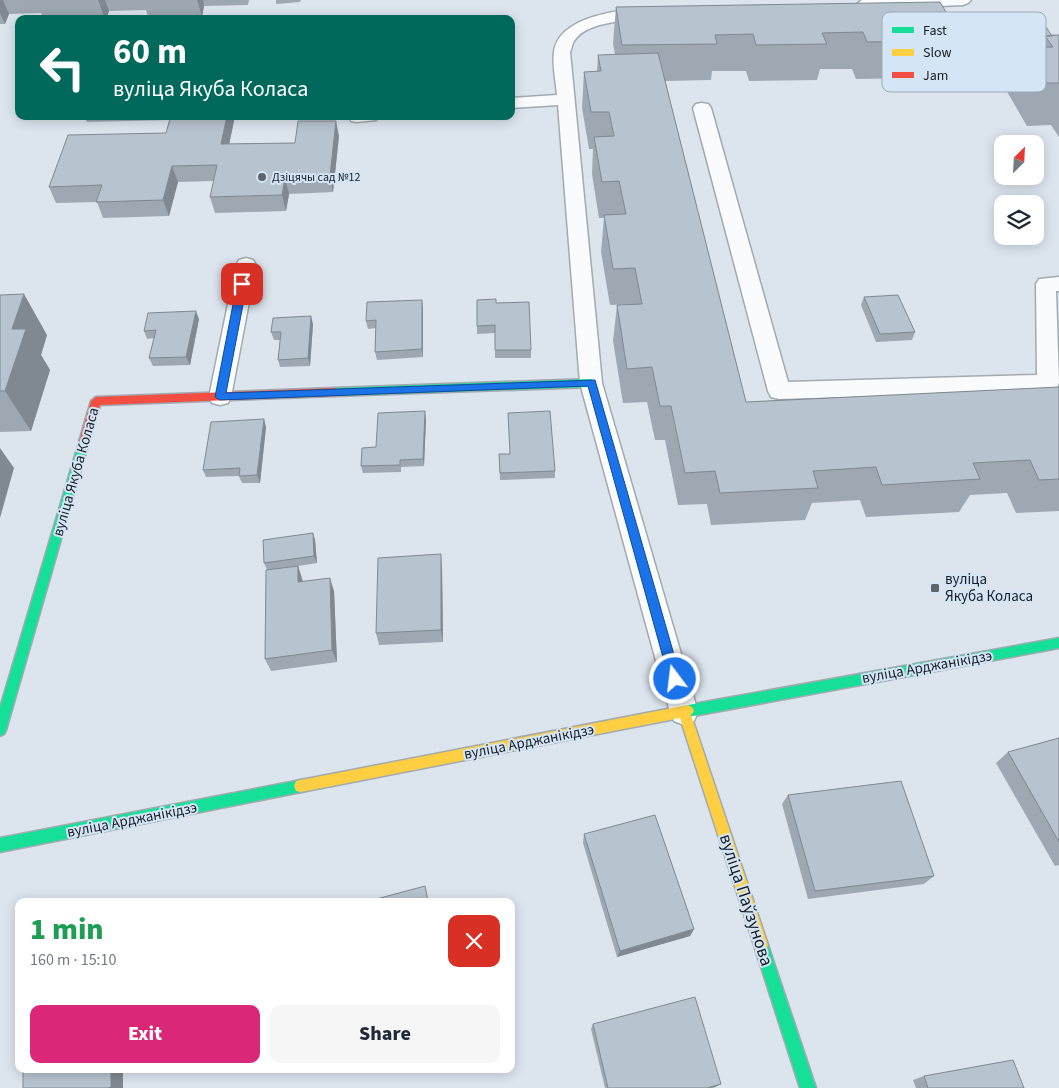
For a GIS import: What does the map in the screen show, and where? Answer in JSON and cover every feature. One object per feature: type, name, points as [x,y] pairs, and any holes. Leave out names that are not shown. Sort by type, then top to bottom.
[{"type":"street","name":"вуліца Якуба Коласа","points":[[0,730],[96,401],[592,383]]},
{"type":"street","name":"вуліца Арджанікідзэ","points":[[0,845],[684,712],[1059,643]]},
{"type":"street","name":"вуліца Паўзунова","points":[[684,712],[808,1088]]},
{"type":"lane","points":[[845,5],[962,0]]},
{"type":"lane","points":[[668,12],[638,7],[583,26],[568,37],[562,52],[592,383],[684,712]]},
{"type":"lane","points":[[515,103],[567,99]]},
{"type":"lane","points":[[702,108],[779,391],[1048,383],[1046,284],[1059,284]]},
{"type":"lane","points":[[220,397],[246,265]]},
{"type":"building","points":[[940,2],[946,12],[882,12],[882,42],[867,42],[863,32],[822,33],[827,44],[756,45],[753,34],[715,35],[717,44],[622,45],[616,7]]},
{"type":"building","points":[[1046,27],[1052,36],[1046,36]]},
{"type":"building","points":[[1059,35],[1059,83],[1046,81],[1046,47],[1053,47],[1046,36]]},
{"type":"building","points":[[658,53],[746,402],[1059,387],[1059,479],[1039,480],[1030,460],[973,463],[980,479],[882,485],[876,467],[813,471],[818,488],[720,493],[715,471],[685,473],[671,406],[660,406],[652,367],[627,369],[617,305],[642,304],[635,268],[613,269],[604,215],[626,214],[619,181],[602,182],[594,137],[614,136],[609,112],[591,112],[584,72],[601,71],[598,55]]},
{"type":"building","points":[[170,120],[226,120],[221,144],[295,143],[298,121],[336,121],[330,176],[285,178],[282,195],[210,197],[217,165],[172,166],[163,200],[96,202],[102,185],[49,187],[68,135],[166,133]]},
{"type":"building","points":[[24,294],[12,329],[26,329],[5,391],[0,391],[0,295]]},
{"type":"building","points":[[898,295],[915,332],[880,334],[864,297]]},
{"type":"building","points":[[496,299],[496,303],[529,302],[531,350],[495,350],[495,325],[477,326],[477,300]]},
{"type":"building","points":[[422,300],[422,349],[375,352],[376,320],[366,321],[367,302]]},
{"type":"building","points":[[196,311],[186,357],[149,358],[156,330],[144,331],[148,313]]},
{"type":"building","points":[[311,316],[308,358],[278,360],[281,332],[271,332],[273,318]]},
{"type":"building","points":[[425,411],[423,459],[400,460],[400,465],[361,466],[362,448],[376,447],[378,413]]},
{"type":"building","points":[[550,411],[555,471],[500,473],[499,454],[510,454],[508,413]]},
{"type":"building","points":[[264,419],[257,475],[239,476],[240,468],[203,470],[211,422]]},
{"type":"building","points":[[313,533],[314,556],[264,563],[263,540]]},
{"type":"building","points":[[441,554],[441,630],[376,633],[378,558]]},
{"type":"building","points":[[298,566],[298,582],[330,578],[332,650],[265,659],[266,570]]},
{"type":"building","points":[[1059,738],[1059,842],[1008,752]]},
{"type":"building","points":[[901,781],[934,876],[815,891],[788,795]]},
{"type":"building","points":[[655,815],[694,929],[620,951],[584,834]]},
{"type":"building","points":[[425,886],[427,898],[380,898]]},
{"type":"building","points":[[695,997],[721,1084],[707,1088],[608,1088],[593,1024]]},
{"type":"building","points":[[1013,1060],[1024,1088],[928,1088],[924,1076]]},
{"type":"building","points":[[23,1073],[111,1073],[111,1087],[108,1088],[23,1088]]},
{"type":"traffic: fast","points":[[335,392],[591,383]]},
{"type":"traffic: fast","points":[[0,730],[84,442]]},
{"type":"traffic: fast","points":[[688,711],[1059,643]]},
{"type":"traffic: fast","points":[[0,845],[301,786]]},
{"type":"traffic: fast","points":[[761,945],[808,1088]]},
{"type":"traffic: slow","points":[[301,786],[688,711]]},
{"type":"traffic: slow","points":[[684,712],[761,945]]},
{"type":"traffic: jam","points":[[84,442],[96,401],[335,392]]},
{"type":"place","name":"Дзіцячы сад №12","points":[[262,177]]},
{"type":"place","name":"вуліца Якуба Коласа","points":[[935,588]]},
{"type":"route","points":[[242,284],[220,397],[592,383],[675,679]]}]
